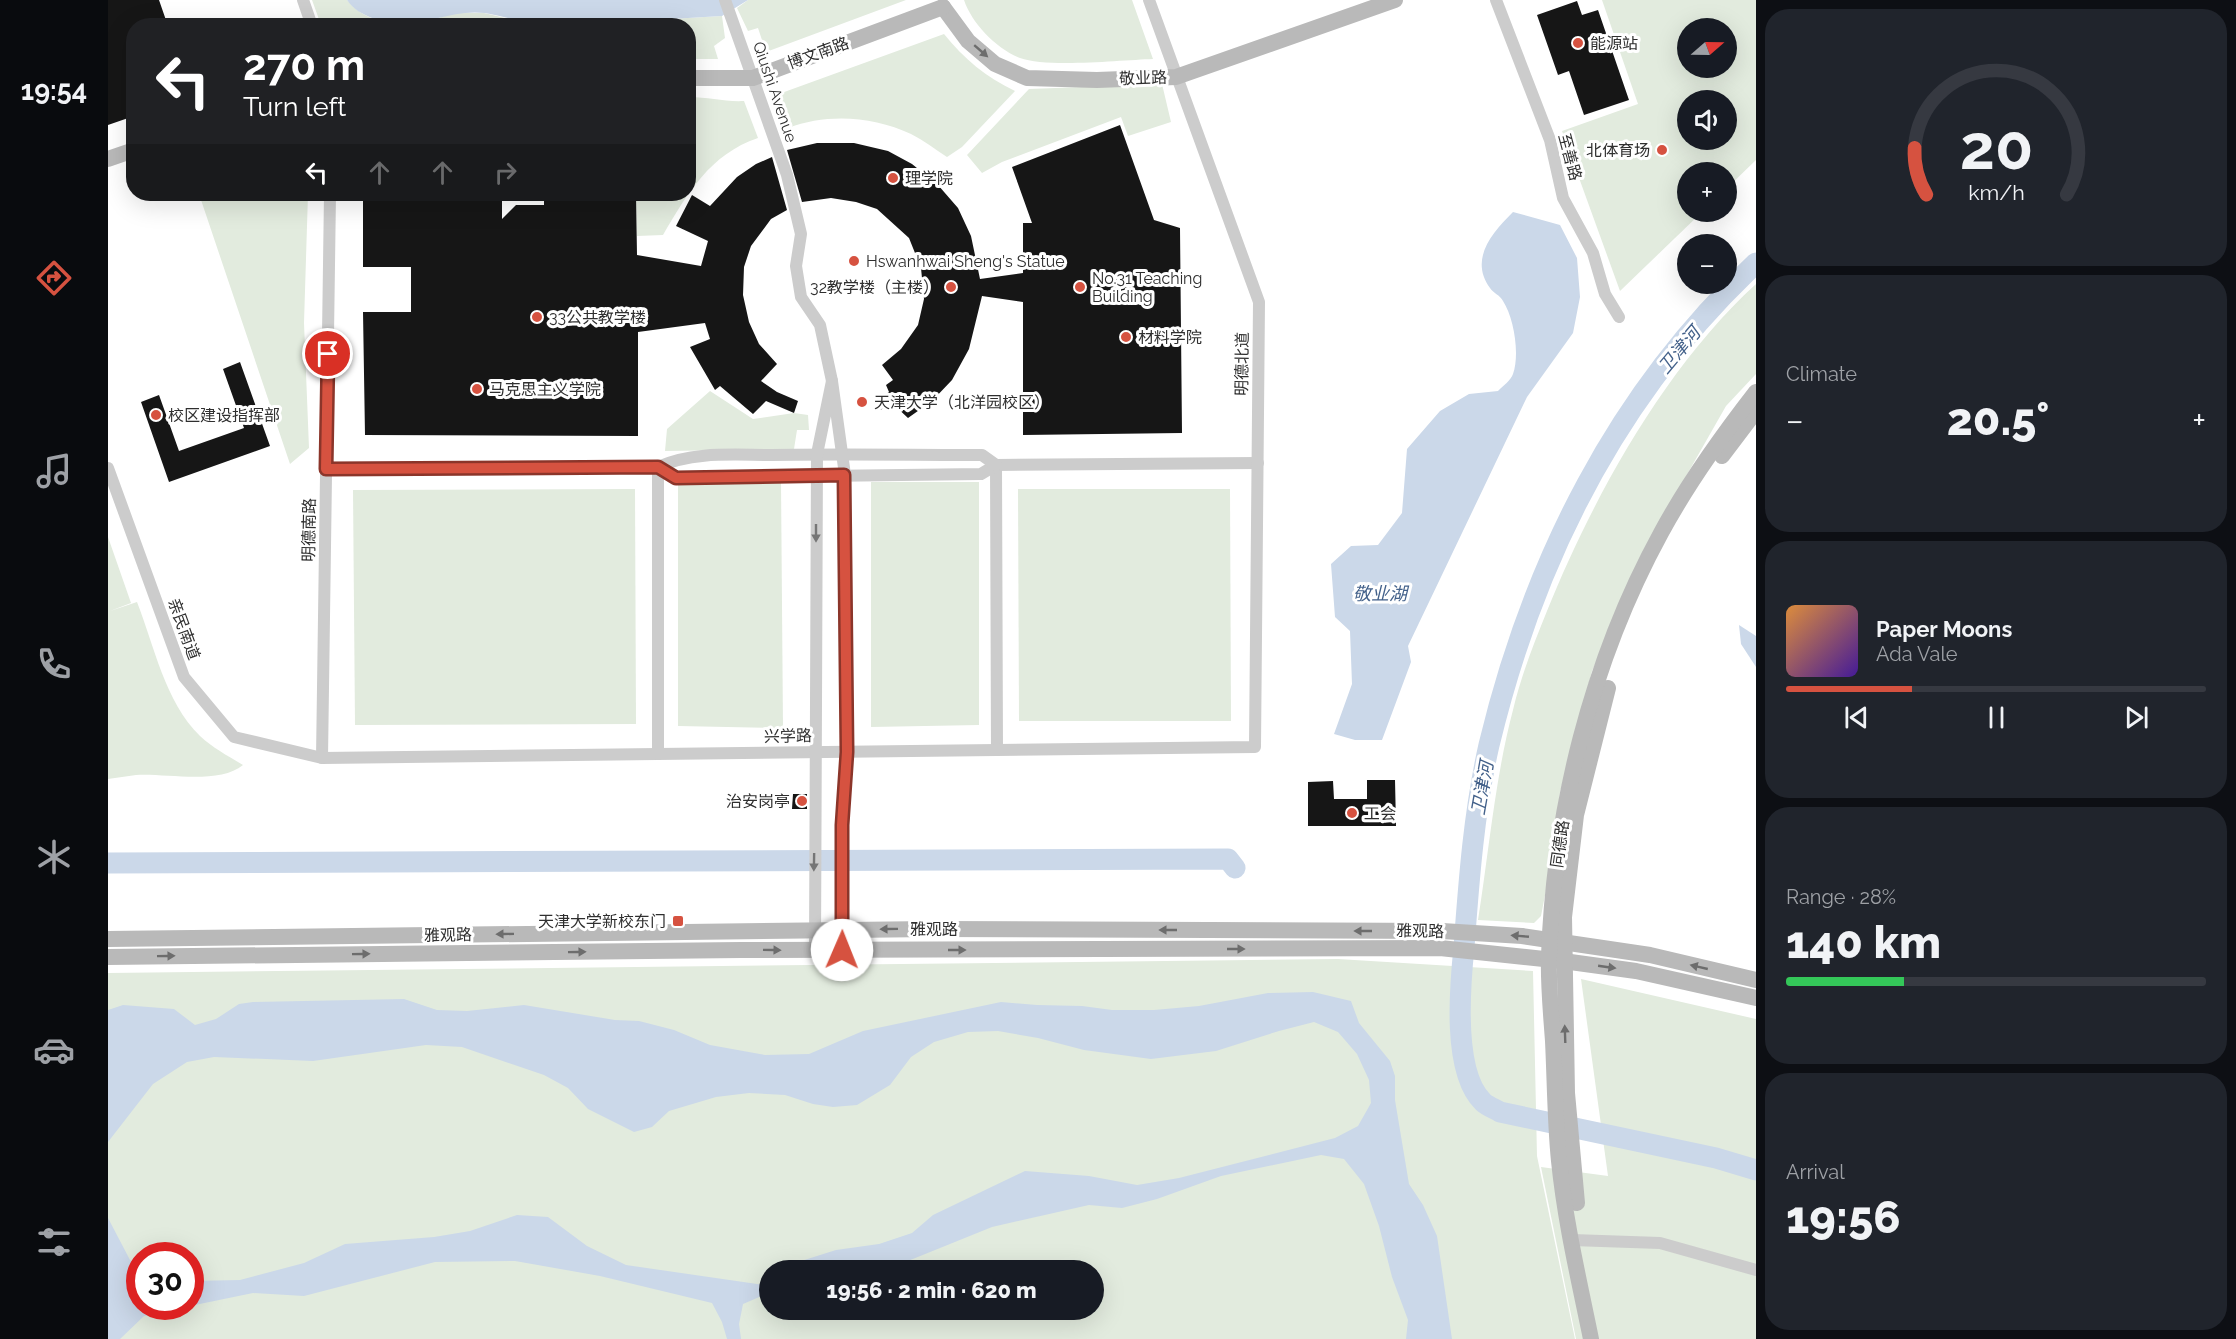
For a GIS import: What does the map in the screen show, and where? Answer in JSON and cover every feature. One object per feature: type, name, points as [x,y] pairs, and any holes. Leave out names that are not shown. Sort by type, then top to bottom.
[{"type":"main road","name":"敬业路","points":[[943,3],[968,41],[995,64],[1028,78],[1097,80],[1176,76],[1395,0]]},
{"type":"main road","name":"博文南路","points":[[696,78],[753,78],[943,3]]},
{"type":"main road","points":[[108,159],[126,153]]},
{"type":"main road","name":"同德路","points":[[1591,1339],[1566,1162],[1561,1093],[1556,960],[1560,835],[1578,750],[1605,660],[1641,574],[1661,533],[1711,453],[1756,392]]},
{"type":"main road","name":"同德路","points":[[1557,941],[1564,917],[1576,815],[1602,707],[1633,616],[1678,526],[1726,450],[1756,411]]},
{"type":"main road","name":"雅观路","points":[[108,939],[814,930],[1442,931],[1522,936],[1650,955],[1756,981]]},
{"type":"main road","name":"雅观路","points":[[108,957],[842,950],[1440,948],[1636,971],[1756,998]]},
{"type":"main road","name":"同德路","points":[[1577,1240],[1602,1339]]},
{"type":"street","points":[[303,0],[309,18]]},
{"type":"street","name":"Qiushi Avenue","points":[[725,0],[786,175],[801,234],[796,266],[801,297],[820,325],[832,381],[843,454],[847,752],[842,825],[842,950]]},
{"type":"street","name":"明德北道","points":[[1149,0],[1259,302],[1255,747]]},
{"type":"street","name":"至善路","points":[[1496,0],[1550,140],[1563,198],[1593,253],[1605,294],[1619,317]]},
{"type":"street","name":"明德南路","points":[[322,758],[330,201]]},
{"type":"street","points":[[814,951],[817,454],[832,381]]},
{"type":"street","points":[[326,469],[658,467],[676,459],[708,456],[817,454],[982,455],[996,465]]},
{"type":"street","points":[[658,467],[676,478],[981,474],[996,465],[1258,463]]},
{"type":"street","points":[[996,465],[997,750]]},
{"type":"street","points":[[658,467],[658,754]]},
{"type":"street","name":"亲民南道","points":[[108,468],[184,677],[234,737],[322,758]]},
{"type":"street","name":"兴学路","points":[[322,758],[1255,747]]},
{"type":"street","points":[[1577,1240],[1660,1243],[1756,1270]]},
{"type":"shaded area","points":[[312,0],[347,0],[353,7],[372,18],[318,18]]},
{"type":"shaded area","points":[[748,0],[906,0],[766,52],[758,28],[748,31],[737,8]]},
{"type":"shaded area","points":[[964,0],[1132,0],[1153,59],[1048,63],[1020,58],[1003,49],[986,35],[973,18]]},
{"type":"shaded area","name":"北体育场","points":[[1602,0],[1756,0],[1756,160],[1737,178],[1737,162],[1677,162],[1677,222],[1692,222],[1620,291],[1562,131],[1638,104]]},
{"type":"shaded area","points":[[455,13],[484,13],[505,18],[438,18]]},
{"type":"shaded area","points":[[722,16],[725,38],[714,46],[718,59],[696,59],[696,18],[688,18]]},
{"type":"shaded area","points":[[944,34],[976,67],[1015,91],[962,147],[947,157],[911,134],[866,120],[818,120],[788,128],[776,95]]},
{"type":"shaded area","points":[[1162,84],[1171,122],[1128,136],[1121,117],[1002,162],[982,173],[967,155],[1029,89]]},
{"type":"shaded area","points":[[696,98],[744,101],[758,138],[726,154],[696,185]]},
{"type":"shaded area","points":[[201,201],[308,201],[304,323],[309,448],[290,464]]},
{"type":"shaded area","points":[[636,201],[684,201],[663,235],[637,236]]},
{"type":"shaded area","points":[[1756,284],[1756,374],[1726,406],[1656,529],[1592,671],[1560,792],[1551,864],[1541,916],[1534,923],[1478,920],[1497,788],[1513,710],[1533,647],[1565,568],[1609,479],[1662,394],[1691,354]]},
{"type":"shaded area","points":[[710,391],[753,419],[794,413],[808,415],[809,430],[797,430],[794,449],[665,451],[667,429]]},
{"type":"shaded area","points":[[781,482],[783,728],[678,726],[678,483]]},
{"type":"shaded area","points":[[871,482],[979,482],[979,725],[871,727]]},
{"type":"shaded area","points":[[635,489],[636,724],[355,725],[353,490]]},
{"type":"shaded area","points":[[1018,489],[1230,489],[1231,721],[1019,721]]},
{"type":"shaded area","points":[[108,537],[131,603],[110,611],[137,602],[169,690],[178,707],[200,736],[243,765],[233,771],[220,775],[192,777],[136,775],[108,779]]},
{"type":"shaded area","points":[[1338,959],[1533,971],[1537,1156],[1575,1339],[108,1339],[108,973]]},
{"type":"shaded area","points":[[1581,979],[1756,1019],[1756,1339],[1576,1339],[1541,1167],[1608,1176]]},
{"type":"water","points":[[347,0],[748,0],[722,16],[688,18],[506,18],[485,13],[470,13],[438,18],[372,18],[352,6]]},
{"type":"water","name":"敬业湖","points":[[1513,212],[1560,225],[1577,258],[1580,297],[1573,333],[1527,397],[1408,646],[1411,662],[1382,740],[1355,740],[1334,734],[1352,684],[1350,631],[1335,617],[1331,564],[1351,546],[1378,545],[1402,513],[1407,449],[1440,411],[1469,394],[1498,391],[1512,376],[1516,357],[1513,326],[1507,308],[1502,299],[1490,288],[1482,267],[1486,247],[1491,238]]},
{"type":"water","points":[[1739,625],[1756,636],[1756,667],[1741,644]]},
{"type":"water","points":[[1313,992],[1351,1001],[1359,1023],[1390,1061],[1395,1076],[1395,1100],[1409,1184],[1423,1205],[1437,1236],[1452,1339],[1406,1339],[1408,1320],[1392,1277],[1379,1226],[1364,1184],[1344,1159],[1321,1155],[1221,1176],[1157,1199],[1122,1208],[1089,1205],[992,1227],[910,1260],[804,1260],[836,1250],[879,1244],[912,1233],[933,1215],[1025,1171],[1089,1176],[1137,1185],[1179,1178],[1335,1138],[1358,1126],[1371,1103],[1369,1080],[1357,1054],[1338,1032],[1314,1022],[1216,1051],[1151,1059],[1084,1050],[998,1031],[968,1032],[934,1042],[911,1057],[890,1085],[857,1105],[833,1107],[813,1104],[785,1095],[749,1093],[716,1097],[669,1111],[652,1127],[634,1132],[588,1109],[568,1088],[544,1075],[462,1047],[426,1045],[313,1061],[214,1057],[187,1062],[153,1084],[108,1142],[108,1010],[123,1005],[174,1009],[195,1025],[216,1019],[239,1004],[253,1002],[404,999],[437,1010],[467,1011],[524,1005],[615,1020],[639,1021],[674,1030],[710,1045],[765,1055],[809,1054],[863,1031],[1001,1002],[1082,1006],[1112,1010],[1154,1010],[1199,1006],[1268,993]]},
{"type":"water","points":[[517,1215],[548,1217],[587,1246],[626,1265],[759,1284],[759,1297],[743,1304],[739,1324],[741,1339],[727,1339],[722,1322],[712,1303],[600,1276],[515,1261],[435,1262],[304,1296],[253,1293],[204,1303],[204,1281],[240,1280],[304,1263],[345,1244],[434,1237],[470,1231]]},
{"type":"water","points":[[108,1218],[126,1252],[126,1320],[140,1320],[120,1339],[108,1339]]},
{"type":"building","points":[[108,0],[159,0],[165,18],[126,18],[126,119],[108,125]]},
{"type":"building","name":"能源站","points":[[1577,1],[1582,15],[1598,10],[1629,100],[1584,115],[1569,71],[1558,75],[1537,15]]},
{"type":"building","name":"No.31 Teaching Building","points":[[1120,125],[1154,220],[1180,228],[1182,433],[1023,435],[1023,302],[982,296],[969,349],[952,380],[932,401],[908,418],[893,404],[880,410],[876,401],[889,392],[886,385],[893,380],[882,365],[901,349],[918,325],[924,299],[921,268],[909,238],[877,209],[856,202],[831,198],[802,202],[787,150],[817,143],[854,143],[888,151],[912,164],[938,185],[958,208],[971,236],[980,279],[1023,273],[1023,223],[1032,223],[1012,167]]},
{"type":"building","name":"33公共教学楼","points":[[772,157],[787,210],[771,219],[751,246],[744,267],[743,295],[749,322],[759,344],[777,364],[761,381],[777,392],[798,401],[794,413],[766,401],[753,414],[720,386],[715,390],[690,347],[710,339],[705,323],[638,332],[638,436],[365,435],[363,312],[411,312],[411,267],[363,267],[363,201],[502,201],[502,219],[516,205],[544,205],[544,201],[636,201],[637,255],[701,266],[708,241],[676,226],[689,201],[696,201],[696,197],[710,206],[737,177],[756,164]]},
{"type":"building","name":"校区建设指挥部","points":[[240,362],[270,446],[169,482],[141,402],[159,395],[179,451],[244,428],[223,369]]},
{"type":"building","name":"工会","points":[[1367,780],[1395,780],[1396,826],[1308,826],[1308,782],[1333,781],[1334,799],[1367,799]]},
{"type":"building","name":"治安岗亭","points":[[793,794],[807,794],[807,809],[792,809]]},
{"type":"waterway","name":"卫津河","points":[[1756,263],[1706,314],[1662,367],[1622,424],[1587,484],[1556,546],[1530,611],[1507,677],[1484,770],[1470,871],[1460,1005],[1460,1028],[1466,1071],[1473,1088],[1483,1102],[1489,1106],[1500,1112],[1716,1158],[1756,1170]]},
{"type":"waterway","points":[[108,863],[1228,859],[1235,868]]},
{"type":"place","name":"能源站","points":[[1578,43]]},
{"type":"place","name":"北体育场","points":[[1662,150]]},
{"type":"place","name":"理学院","points":[[893,178]]},
{"type":"place","name":"Hswanhwai Sheng's Statue","points":[[854,261]]},
{"type":"place","name":"32教学楼（主楼）","points":[[951,287]]},
{"type":"place","name":"No.31 Teaching Building","points":[[1080,287]]},
{"type":"place","name":"33公共教学楼","points":[[537,317]]},
{"type":"place","name":"材料学院","points":[[1126,337]]},
{"type":"place","name":"马克思主义学院","points":[[477,389]]},
{"type":"place","name":"天津大学（北洋园校区）","points":[[862,402]]},
{"type":"place","name":"校区建设指挥部","points":[[156,415]]},
{"type":"place","name":"治安岗亭","points":[[802,801]]},
{"type":"place","name":"工会","points":[[1352,813]]},
{"type":"place","name":"天津大学新校东门","points":[[678,921]]},
{"type":"route","points":[[328,354],[326,469],[658,467],[676,478],[844,475],[847,752],[842,825],[842,950]]}]
